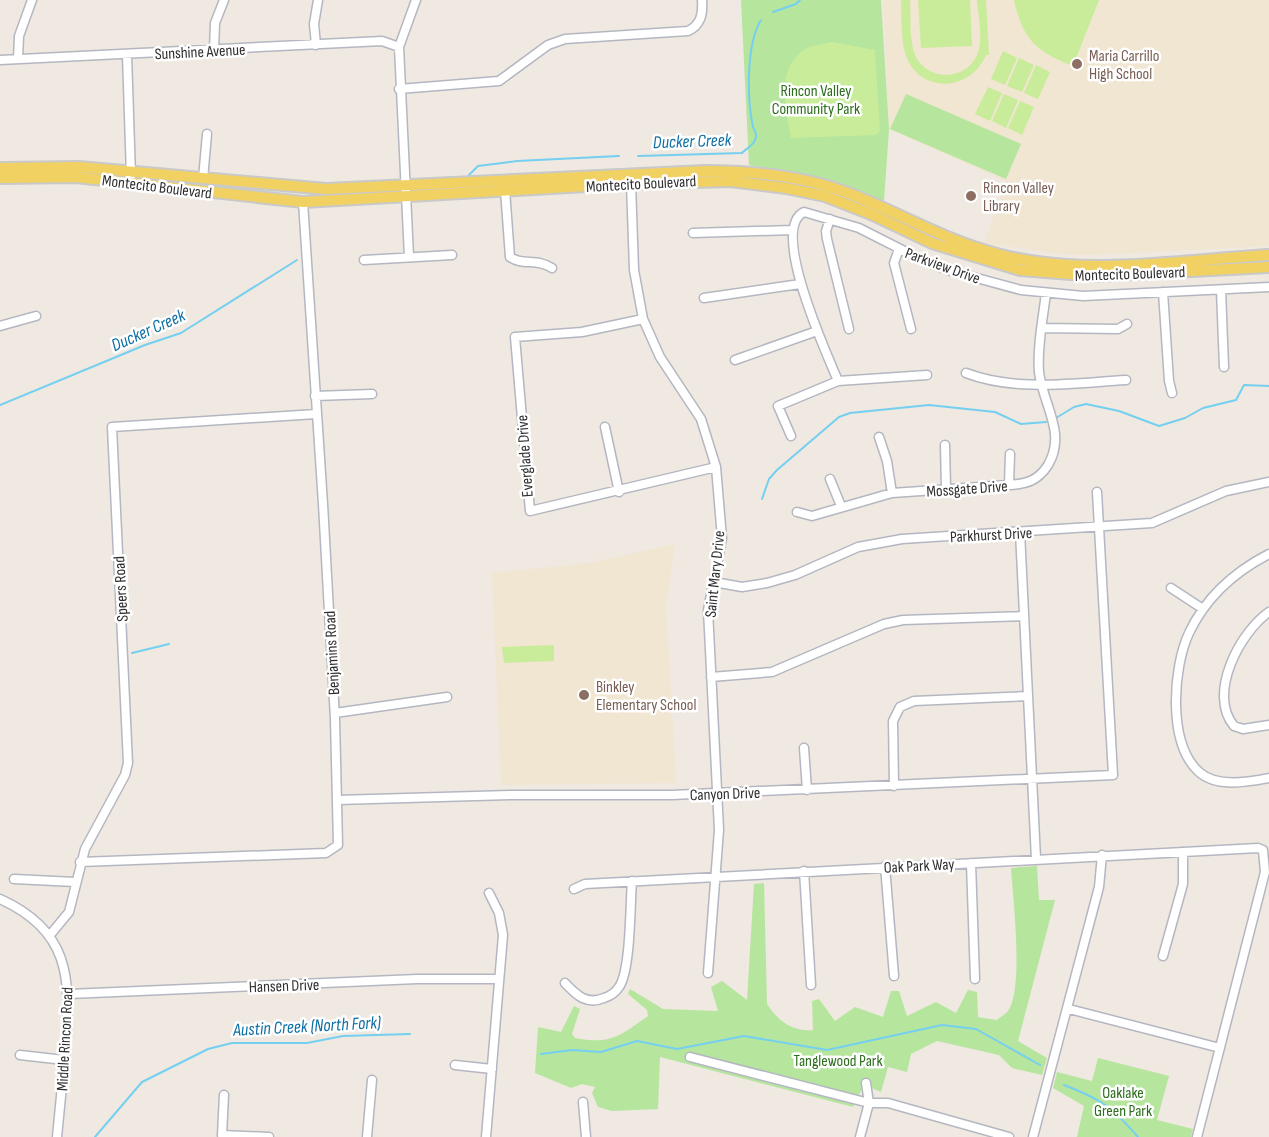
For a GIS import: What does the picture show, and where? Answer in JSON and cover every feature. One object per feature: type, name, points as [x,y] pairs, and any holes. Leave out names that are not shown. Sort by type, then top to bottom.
[{"type":"main road","name":"Montecito Boulevard","points":[[0,168],[79,167],[131,178],[303,202],[406,190],[683,172],[752,172],[790,177],[834,189],[966,246],[1025,260],[1097,265],[1269,255]]},
{"type":"main road","name":"Montecito Boulevard","points":[[0,178],[203,179],[297,188],[406,190],[505,190],[720,181],[786,188],[825,196],[932,243],[1020,270],[1096,276],[1269,267]]},
{"type":"street","points":[[18,59],[19,36],[32,0]]},
{"type":"street","points":[[214,50],[215,23],[224,0]]},
{"type":"street","points":[[316,45],[314,24],[318,0]]},
{"type":"street","points":[[409,257],[399,89],[399,47],[416,0]]},
{"type":"street","points":[[399,89],[499,81],[548,45],[570,38],[688,32],[696,27],[700,19],[702,0]]},
{"type":"street","name":"Sunshine Avenue","points":[[0,60],[382,42],[399,47]]},
{"type":"street","points":[[127,55],[131,178]]},
{"type":"street","points":[[203,179],[207,134]]},
{"type":"street","name":"Saint Mary Drive","points":[[631,183],[634,270],[643,319],[660,357],[701,419],[716,466],[722,538],[708,610],[719,830],[708,972]]},
{"type":"street","points":[[505,190],[507,251],[510,257],[515,260],[542,261],[552,268]]},
{"type":"street","name":"Benjamins Road","points":[[80,862],[326,853],[338,845],[335,713],[303,202]]},
{"type":"street","name":"Parkview Drive","points":[[793,230],[798,217],[804,212],[859,228],[899,249],[951,271],[1021,290],[1046,293],[1083,296],[1269,287]]},
{"type":"street","points":[[830,219],[826,239],[849,329]]},
{"type":"street","points":[[693,232],[793,230],[800,284],[838,381]]},
{"type":"street","points":[[899,249],[894,263],[911,329]]},
{"type":"street","points":[[364,260],[452,255]]},
{"type":"street","points":[[704,298],[800,284]]},
{"type":"street","points":[[1221,290],[1224,367]]},
{"type":"street","points":[[1163,292],[1169,381],[1172,393]]},
{"type":"street","name":"Mossgate Drive","points":[[797,512],[812,516],[892,493],[1028,483],[1044,472],[1056,444],[1039,370],[1046,293]]},
{"type":"street","points":[[0,326],[36,316]]},
{"type":"street","name":"Everglade Drive","points":[[643,319],[582,332],[515,337],[530,511],[620,492],[716,466]]},
{"type":"street","points":[[1042,328],[1118,329],[1127,324]]},
{"type":"street","points":[[735,360],[817,331]]},
{"type":"street","points":[[966,373],[985,380],[1042,385],[1126,380]]},
{"type":"street","points":[[791,436],[778,406],[838,381],[927,375]]},
{"type":"street","points":[[315,396],[372,394]]},
{"type":"street","name":"Speers Road","points":[[50,935],[69,912],[84,849],[125,774],[128,763],[129,744],[112,427],[316,414]]},
{"type":"street","points":[[605,427],[620,492]]},
{"type":"street","points":[[879,438],[887,461],[892,493]]},
{"type":"street","points":[[945,445],[946,488]]},
{"type":"street","points":[[1009,485],[1010,454]]},
{"type":"street","points":[[830,478],[842,506]]},
{"type":"street","name":"Parkhurst Drive","points":[[714,582],[742,587],[767,583],[795,575],[858,547],[877,542],[1152,523],[1226,491],[1269,482]]},
{"type":"street","points":[[1097,492],[1098,528]]},
{"type":"street","name":"Canyon Drive","points":[[337,800],[717,793],[1113,775],[1098,528]]},
{"type":"street","points":[[1020,532],[1036,859]]},
{"type":"street","points":[[1269,554],[1237,574],[1220,588],[1203,609],[1188,634],[1177,671],[1176,717],[1186,753],[1200,773],[1218,781],[1235,782],[1269,778]]},
{"type":"street","points":[[1171,588],[1203,609]]},
{"type":"street","points":[[1269,612],[1258,620],[1237,649],[1228,672],[1225,694],[1227,714],[1234,726],[1243,729],[1269,725]]},
{"type":"street","points":[[711,676],[772,672],[884,624],[903,620],[1024,616]]},
{"type":"street","points":[[894,786],[893,722],[900,707],[914,701],[1028,696]]},
{"type":"street","points":[[335,713],[447,697]]},
{"type":"street","points":[[804,748],[807,790]]},
{"type":"street","name":"Oak Park Way","points":[[574,889],[585,884],[715,875],[1258,848],[1263,850],[1265,872],[1220,1048]]},
{"type":"street","points":[[1163,956],[1183,884],[1183,852]]},
{"type":"street","points":[[1033,1137],[1100,887],[1102,855]]},
{"type":"street","points":[[971,863],[975,980]]},
{"type":"street","points":[[885,866],[894,976]]},
{"type":"street","points":[[804,871],[811,985]]},
{"type":"street","points":[[14,879],[75,882]]},
{"type":"street","points":[[565,983],[585,1000],[603,998],[619,987],[626,965],[632,881]]},
{"type":"street","points":[[486,1137],[503,935],[499,913],[489,893]]},
{"type":"street","name":"Middle Rincon Road","points":[[0,899],[37,921],[50,935],[66,970],[69,994],[57,1137]]},
{"type":"street","name":"Hansen Drive","points":[[69,994],[417,980],[499,979]]},
{"type":"street","points":[[1069,1009],[1220,1048],[1197,1137]]},
{"type":"street","points":[[20,1055],[64,1060]]},
{"type":"street","points":[[690,1057],[869,1103],[888,1103],[1009,1137]]},
{"type":"street","points":[[455,1065],[492,1069]]},
{"type":"street","points":[[368,1137],[372,1080]]},
{"type":"street","points":[[860,1137],[869,1103],[866,1083]]},
{"type":"street","points":[[224,1095],[222,1135],[269,1137]]},
{"type":"street","points":[[583,1102],[586,1137]]},
{"type":"shaded area","name":"Maria Carrillo High School","points":[[883,0],[1269,0],[1269,246],[1067,255],[984,243],[1007,182],[889,129]]},
{"type":"shaded area","name":"Binkley Elementary School","points":[[675,544],[666,607],[676,783],[501,785],[492,573],[590,563]]},
{"type":"green space","name":"Rincon Valley Community Park","points":[[741,0],[881,0],[889,129],[884,201],[811,176],[749,165]]},
{"type":"green space","points":[[901,0],[910,0],[911,35],[915,55],[928,70],[946,75],[964,70],[972,64],[977,55],[980,35],[977,0],[986,0],[989,55],[986,55],[970,75],[960,81],[948,84],[926,79],[916,72],[905,54]]},
{"type":"green space","points":[[918,0],[970,0],[972,46],[921,48]]},
{"type":"green space","points":[[1014,0],[1099,0],[1073,66],[1049,55],[1033,42],[1022,25]]},
{"type":"green space","points":[[832,42],[875,50],[880,131],[876,135],[791,138],[785,103],[789,68],[804,50]]},
{"type":"green space","points":[[1003,51],[1017,58],[1005,85],[991,79]]},
{"type":"green space","points":[[1019,58],[1034,65],[1022,92],[1007,86]]},
{"type":"green space","points":[[1036,65],[1050,72],[1038,99],[1024,93]]},
{"type":"green space","points":[[988,87],[1002,93],[990,121],[975,114]]},
{"type":"green space","points":[[906,94],[1021,144],[1006,179],[890,129]]},
{"type":"green space","points":[[1004,94],[1018,100],[1006,128],[992,121]]},
{"type":"green space","points":[[1020,101],[1034,107],[1022,135],[1008,128]]},
{"type":"green space","points":[[554,645],[554,661],[504,663],[502,647]]},
{"type":"green space","name":"Tanglewood Park","points":[[1037,866],[1039,900],[1055,900],[1018,1041],[1047,1058],[1042,1075],[1012,1068],[999,1055],[937,1041],[911,1054],[907,1072],[888,1067],[881,1092],[872,1088],[862,1089],[853,1107],[660,1057],[658,1109],[612,1111],[598,1107],[592,1093],[595,1087],[582,1084],[571,1088],[535,1073],[538,1027],[561,1032],[574,1006],[580,1009],[572,1034],[575,1038],[597,1040],[622,1034],[648,1016],[647,1010],[628,994],[630,989],[663,1009],[718,1011],[711,987],[722,981],[747,1000],[754,884],[764,883],[767,1004],[776,1016],[787,1024],[799,1029],[813,1030],[812,1001],[819,999],[835,1021],[855,1007],[883,1017],[891,991],[899,991],[907,1016],[936,1002],[956,1013],[968,990],[977,992],[978,1017],[997,1020],[1008,1011],[1016,984],[1017,964],[1011,868]]},
{"type":"green space","name":"Oaklake Green Park","points":[[1098,1058],[1169,1076],[1157,1120],[1193,1129],[1191,1137],[1077,1137],[1084,1106],[1053,1088],[1057,1072],[1092,1081]]},
{"type":"waterway","name":"Ducker Creek","points":[[773,12],[796,4],[800,0]]},
{"type":"waterway","name":"Ducker Creek","points":[[638,156],[742,153],[753,143],[756,135],[751,115],[749,72],[753,43],[761,20]]},
{"type":"waterway","name":"Ducker Creek","points":[[469,175],[478,166],[517,161],[619,156]]},
{"type":"waterway","name":"Ducker Creek","points":[[0,405],[145,345],[181,333],[297,260]]},
{"type":"waterway","points":[[1056,418],[1074,407],[1086,404],[1119,411],[1159,426],[1185,418],[1203,408],[1236,400],[1244,385],[1269,386]]},
{"type":"waterway","points":[[762,499],[769,479],[777,470],[839,417],[850,413],[929,405],[995,412],[1021,424],[1046,422]]},
{"type":"waterway","points":[[132,653],[169,644]]},
{"type":"waterway","name":"Austin Creek (North Fork)","points":[[541,1054],[572,1050],[601,1052],[637,1041],[677,1049],[744,1036],[827,1050],[942,1025],[976,1029],[1040,1065]]},
{"type":"waterway","name":"Austin Creek (North Fork)","points":[[95,1137],[142,1082],[208,1049],[232,1043],[307,1043],[343,1036],[410,1034]]},
{"type":"waterway","name":"Austin Creek (North Fork)","points":[[1064,1085],[1105,1105],[1121,1118],[1138,1137]]},
{"type":"place","name":"Maria Carrillo High School","points":[[1077,64]]},
{"type":"place","name":"Rincon Valley Library","points":[[971,196]]},
{"type":"place","name":"Binkley Elementary School","points":[[584,695]]}]
